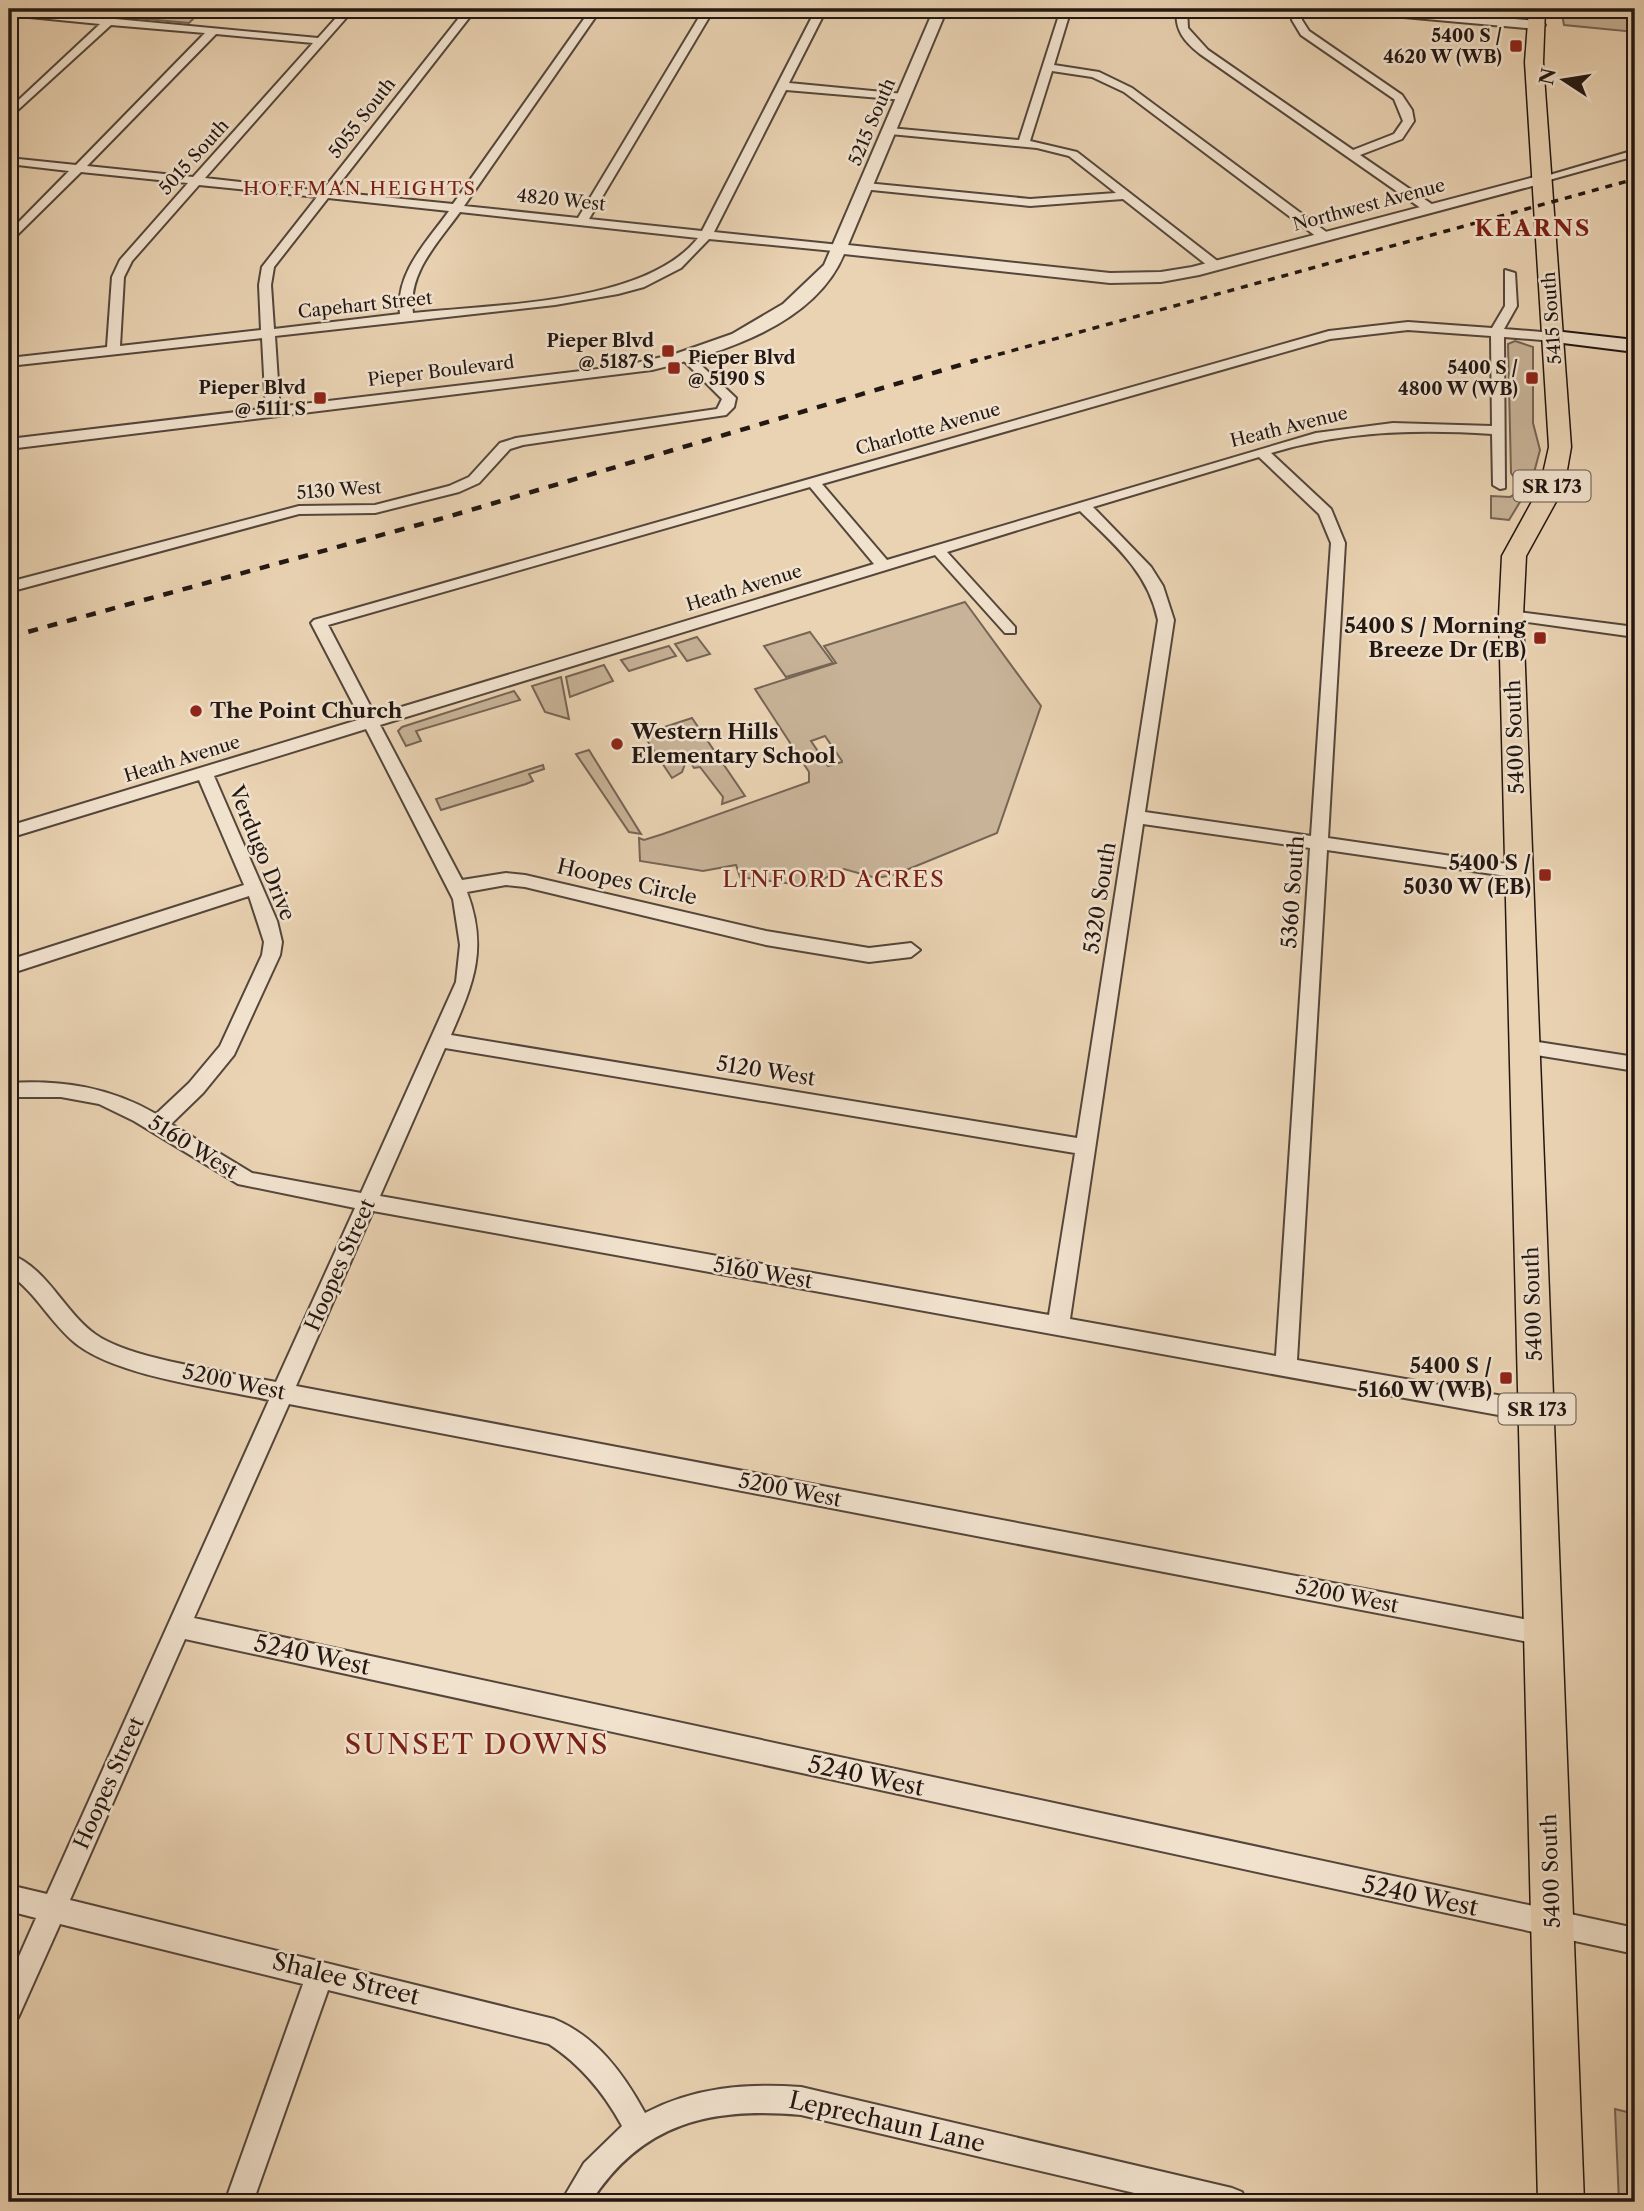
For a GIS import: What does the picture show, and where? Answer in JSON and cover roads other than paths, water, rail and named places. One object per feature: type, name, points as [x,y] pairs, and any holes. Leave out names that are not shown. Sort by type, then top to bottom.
[{"type":"main road","name":"5415 South","points":[[1511,616],[1514,556],[1552,487],[1559,465],[1554,337],[1534,62],[1538,17]]},
{"type":"main road","points":[[1554,337],[1635,346]]},
{"type":"main road","name":"5400 South","points":[[1511,616],[1561,2202]]},
{"type":"street","name":"5015 South","points":[[113,350],[121,268],[349,9]]},
{"type":"street","name":"5055 South","points":[[273,412],[265,285],[268,267],[471,9]]},
{"type":"street","points":[[407,318],[406,284],[596,9]]},
{"type":"street","points":[[581,222],[709,9]]},
{"type":"street","points":[[804,9],[821,10]]},
{"type":"street","name":"5215 South","points":[[840,249],[940,9]]},
{"type":"street","points":[[1024,143],[1066,9]]},
{"type":"street","points":[[1182,9],[1181,25],[1192,42],[1429,208]]},
{"type":"street","points":[[1296,9],[1297,20],[1305,33],[1398,97],[1408,112],[1408,126],[1402,133],[1381,146],[1352,154]]},
{"type":"street","points":[[1359,9],[1538,17]]},
{"type":"street","name":"Capehart Street","points":[[9,362],[555,301],[619,290],[663,274],[682,261],[706,235],[821,10]]},
{"type":"street","points":[[9,12],[320,41]]},
{"type":"street","points":[[9,115],[110,21]]},
{"type":"street","points":[[9,239],[14,228],[78,168],[213,31]]},
{"type":"street","points":[[1047,67],[1095,74],[1128,90],[1325,237]]},
{"type":"street","points":[[782,86],[904,97]]},
{"type":"street","points":[[890,131],[1024,143],[1073,154],[1216,266]]},
{"type":"street","name":"Northwest Avenue","points":[[1110,278],[1161,277],[1216,266],[1635,153]]},
{"type":"street","name":"4820 West","points":[[9,161],[1110,278]]},
{"type":"street","points":[[866,187],[1052,204],[1089,202],[1128,195]]},
{"type":"street","name":"Pieper Boulevard","points":[[9,449],[273,412],[597,374],[687,356],[778,316],[823,277],[840,249]]},
{"type":"street","points":[[1500,485],[1497,331],[1511,306],[1509,273]]},
{"type":"street","name":"Charlotte Avenue","points":[[319,623],[1329,335],[1408,326],[1554,337]]},
{"type":"street","name":"5130 West","points":[[9,587],[299,510],[375,509],[418,499],[474,480],[505,446],[512,443],[714,415],[727,407],[729,401],[726,394],[687,356]]},
{"type":"street","name":"Heath Avenue","points":[[9,832],[1261,452],[1326,435],[1387,426],[1498,430]]},
{"type":"street","name":"5360 South","points":[[1261,452],[1326,512],[1338,543],[1286,1367]]},
{"type":"street","points":[[813,482],[884,566]]},
{"type":"street","name":"5320 South","points":[[1058,1326],[1165,633],[1164,607],[1155,583],[1143,566],[1083,506]]},
{"type":"street","points":[[938,550],[1010,629]]},
{"type":"street","points":[[1511,616],[1635,632]]},
{"type":"street","name":"Hoopes Street","points":[[9,2009],[465,982],[469,962],[468,917],[457,887],[319,623]]},
{"type":"street","name":"Verdugo Drive","points":[[158,1124],[196,1088],[227,1050],[267,970],[273,942],[268,921],[204,772]]},
{"type":"street","points":[[1136,817],[1520,872]]},
{"type":"street","name":"Hoopes Circle","points":[[457,887],[506,879],[525,881],[766,938],[869,955],[911,950]]},
{"type":"street","points":[[9,967],[254,888]]},
{"type":"street","name":"5120 West","points":[[440,1040],[1084,1147]]},
{"type":"street","points":[[1525,1047],[1635,1064]]},
{"type":"street","name":"5160 West","points":[[9,1090],[46,1087],[78,1089],[105,1097],[158,1124],[239,1177],[1537,1412]]},
{"type":"street","name":"5200 West","points":[[9,1263],[26,1273],[80,1335],[109,1352],[171,1369],[282,1393],[1544,1634]]},
{"type":"street","name":"5240 West","points":[[179,1626],[1635,1941]]},
{"type":"street","name":"Shalee Street","points":[[9,1898],[554,2032],[576,2044],[599,2066],[620,2093],[639,2129]]},
{"type":"street","points":[[239,2202],[320,1974]]},
{"type":"street","name":"Leprechaun Lane","points":[[575,2202],[610,2155],[639,2129],[703,2104],[736,2097],[765,2096],[801,2101],[1232,2202]]},
{"type":"railway","points":[[971,362],[1635,179]]},
{"type":"railway","points":[[9,637],[447,517],[977,360]]},
{"type":"place","name":"5400 S / 4620 W (WB)","points":[[1516,46]]},
{"type":"place","name":"Pieper Blvd @ 5187 S","points":[[668,351]]},
{"type":"place","name":"Pieper Blvd @ 5190 S","points":[[674,368]]},
{"type":"place","name":"5400 S / 4800 W (WB)","points":[[1532,378]]},
{"type":"place","name":"Pieper Blvd @ 5111 S","points":[[320,398]]},
{"type":"place","name":"5400 S / Morning Breeze Dr (EB)","points":[[1540,638]]},
{"type":"place","name":"The Point Church","points":[[196,711]]},
{"type":"place","name":"Western Hills Elementary School","points":[[617,744]]},
{"type":"place","name":"5400 S / 5030 W (EB)","points":[[1545,875]]},
{"type":"place","name":"5400 S / 5160 W (WB)","points":[[1506,1378]]},
{"type":"district","name":"HOFFMAN HEIGHTS","points":[[360,188]]},
{"type":"district","name":"KEARNS","points":[[1533,228]]},
{"type":"district","name":"LINFORD ACRES","points":[[834,879]]},
{"type":"district","name":"SUNSET DOWNS","points":[[477,1744]]}]
